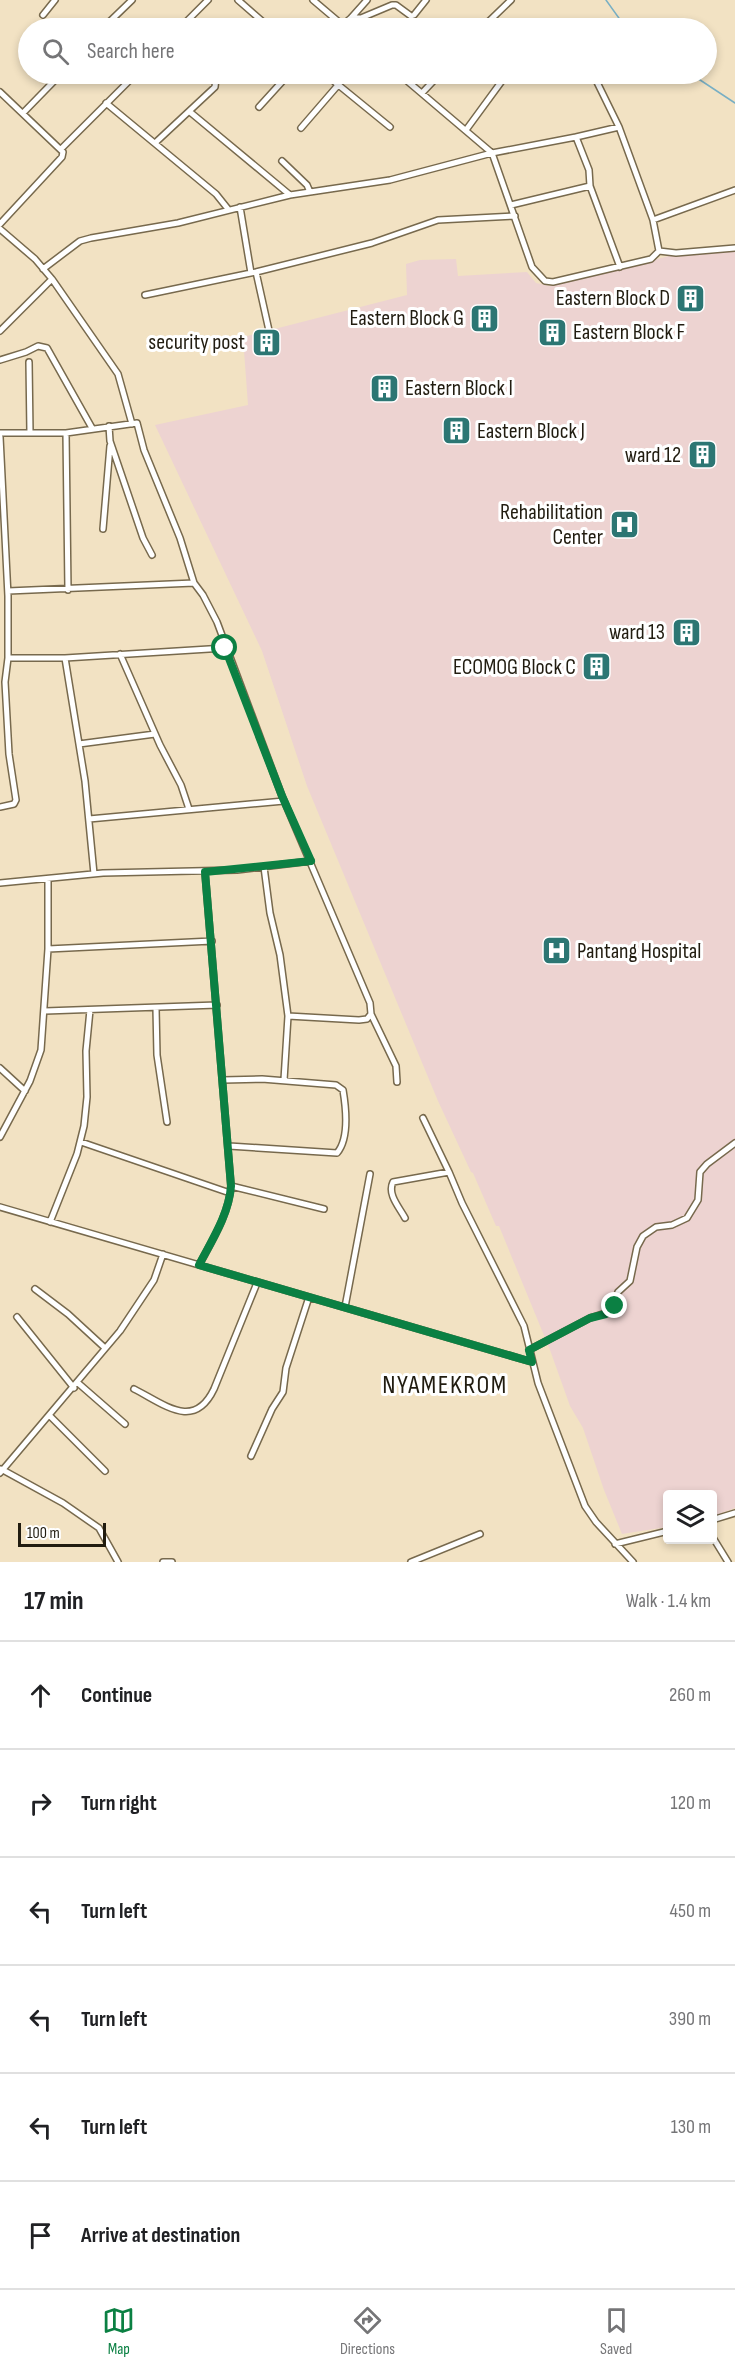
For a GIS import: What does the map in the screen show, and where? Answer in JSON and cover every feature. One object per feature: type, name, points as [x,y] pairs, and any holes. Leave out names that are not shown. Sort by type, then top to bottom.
[{"type":"street","points":[[43,15],[55,0]]},
{"type":"street","points":[[113,18],[132,0]]},
{"type":"street","points":[[190,18],[208,0]]},
{"type":"street","points":[[238,0],[259,18]]},
{"type":"street","points":[[313,0],[333,18]]},
{"type":"street","points":[[351,18],[367,0]]},
{"type":"street","points":[[351,18],[361,18],[386,6],[396,5],[411,16],[426,0]]},
{"type":"street","points":[[492,18],[511,0]]},
{"type":"street","points":[[23,113],[51,84]]},
{"type":"street","points":[[61,149],[126,84]]},
{"type":"street","points":[[155,143],[190,112],[215,84]]},
{"type":"street","points":[[259,107],[280,84]]},
{"type":"street","points":[[301,128],[339,84],[390,127]]},
{"type":"street","points":[[411,84],[492,153],[532,267],[545,281],[553,282],[651,259],[659,251]]},
{"type":"street","points":[[422,93],[431,84]]},
{"type":"street","points":[[466,130],[500,84]]},
{"type":"street","points":[[598,84],[619,127],[653,220],[659,251]]},
{"type":"street","points":[[0,92],[61,149],[62,157],[0,224]]},
{"type":"street","points":[[106,103],[216,194],[228,209]]},
{"type":"street","points":[[190,112],[290,195]]},
{"type":"street","points":[[43,268],[80,241],[178,223],[290,195],[390,180],[492,153],[619,127]]},
{"type":"street","points":[[576,137],[589,170],[590,186],[620,267]]},
{"type":"street","points":[[282,161],[307,185],[310,192]]},
{"type":"street","points":[[511,205],[590,186]]},
{"type":"street","points":[[653,220],[735,190]]},
{"type":"street","points":[[240,207],[270,334]]},
{"type":"street","points":[[144,295],[254,273],[372,243],[438,220],[515,216]]},
{"type":"street","points":[[0,229],[52,279],[118,374],[132,424]]},
{"type":"street","points":[[659,251],[676,253],[735,248]]},
{"type":"street","points":[[0,331],[52,279]]},
{"type":"street","points":[[0,360],[38,346],[47,348],[92,428]]},
{"type":"street","points":[[29,362],[30,433]]},
{"type":"street","points":[[0,807],[14,804],[16,800],[9,754],[5,694],[8,658],[8,593],[3,531],[0,435],[66,433],[137,423],[144,450],[180,538],[194,582],[204,595],[217,622],[284,801],[370,1004],[371,1014],[396,1066],[397,1082]]},
{"type":"street","points":[[103,529],[110,426]]},
{"type":"street","points":[[66,433],[68,590]]},
{"type":"street","points":[[110,441],[143,538],[152,555]]},
{"type":"street","points":[[0,596],[8,593],[194,582]]},
{"type":"street","points":[[8,658],[65,658],[225,648]]},
{"type":"street","points":[[120,654],[155,734],[181,785],[189,809]]},
{"type":"street","points":[[65,658],[79,744],[94,874]]},
{"type":"street","points":[[0,665],[7,665]]},
{"type":"street","points":[[79,744],[155,734]]},
{"type":"street","points":[[89,819],[284,801]]},
{"type":"street","points":[[0,883],[94,874],[205,872],[311,861]]},
{"type":"street","points":[[264,867],[270,914],[280,955],[288,1016],[284,1080]]},
{"type":"street","points":[[199,1265],[215,1236],[231,1186],[205,872]]},
{"type":"street","points":[[0,1137],[25,1091],[41,1050],[48,949],[48,880]]},
{"type":"street","points":[[48,949],[212,941]]},
{"type":"street","points":[[45,1011],[217,1005]]},
{"type":"street","points":[[156,1008],[157,1055],[167,1122]]},
{"type":"street","points":[[50,1222],[81,1142],[87,1097],[86,1051],[90,1010]]},
{"type":"street","points":[[288,1016],[359,1020],[367,1019],[371,1014]]},
{"type":"street","points":[[0,1068],[25,1091]]},
{"type":"street","points":[[223,1080],[284,1080],[340,1087],[345,1099],[342,1147],[337,1153],[229,1146]]},
{"type":"street","points":[[423,1118],[462,1203],[524,1326],[532,1362],[585,1506],[596,1522],[633,1562]]},
{"type":"street","points":[[81,1142],[230,1193]]},
{"type":"street","points":[[529,1350],[590,1318],[612,1311],[618,1292],[630,1281],[637,1247],[643,1236],[656,1227],[672,1225],[687,1218],[694,1210],[698,1200],[700,1172],[735,1143]]},
{"type":"street","points":[[405,1218],[392,1194],[393,1182],[449,1172]]},
{"type":"street","points":[[345,1307],[370,1174]]},
{"type":"street","points":[[231,1186],[324,1209]]},
{"type":"street","points":[[0,1207],[532,1362]]},
{"type":"street","points":[[118,1562],[99,1528],[63,1503],[1,1471],[76,1385],[138,1306],[154,1280],[163,1254]]},
{"type":"street","points":[[134,1389],[179,1412],[189,1413],[209,1401],[257,1283]]},
{"type":"street","points":[[35,1289],[68,1314],[105,1348]]},
{"type":"street","points":[[251,1456],[272,1409],[283,1392],[286,1368],[309,1297]]},
{"type":"street","points":[[17,1317],[76,1385],[125,1424]]},
{"type":"street","points":[[50,1416],[105,1471]]},
{"type":"street","points":[[717,1518],[735,1513]]},
{"type":"street","points":[[615,1544],[663,1532]]},
{"type":"street","points":[[411,1562],[480,1534]]},
{"type":"street","points":[[717,1544],[728,1562]]},
{"type":"street","points":[[163,1562],[172,1562]]},
{"type":"shaded area","name":"Pantang Hospital","points":[[735,250],[735,1508],[717,1515],[717,1490],[663,1490],[663,1528],[622,1534],[583,1428],[570,1406],[550,1350],[499,1226],[496,1226],[438,1101],[307,786],[262,651],[155,425],[248,405],[243,337],[407,295],[406,264],[420,260],[456,259],[458,276],[527,272],[536,283],[550,286],[673,255]]},
{"type":"waterway","points":[[606,0],[619,18]]},
{"type":"waterway","points":[[706,84],[735,103]]},
{"type":"place","name":"Eastern Block D","points":[[691,298]]},
{"type":"place","name":"Eastern Block G","points":[[485,318]]},
{"type":"place","name":"Eastern Block F","points":[[552,332]]},
{"type":"place","name":"security post","points":[[266,342]]},
{"type":"place","name":"Eastern Block I","points":[[384,388]]},
{"type":"place","name":"Eastern Block J","points":[[456,431]]},
{"type":"place","name":"ward 12","points":[[702,455]]},
{"type":"place","name":"Rehabilitation Center","points":[[624,525]]},
{"type":"place","name":"ward 13","points":[[686,632]]},
{"type":"place","name":"ECOMOG Block C","points":[[597,667]]},
{"type":"place","name":"Pantang Hospital","points":[[556,951]]},
{"type":"district","name":"NYAMEKROM","points":[[445,1385]]},
{"type":"route","points":[[225,648],[282,796],[311,861],[205,872],[220,1031],[231,1186],[230,1198],[215,1236],[199,1265],[532,1362],[529,1350],[590,1318],[612,1311],[615,1306]]}]
